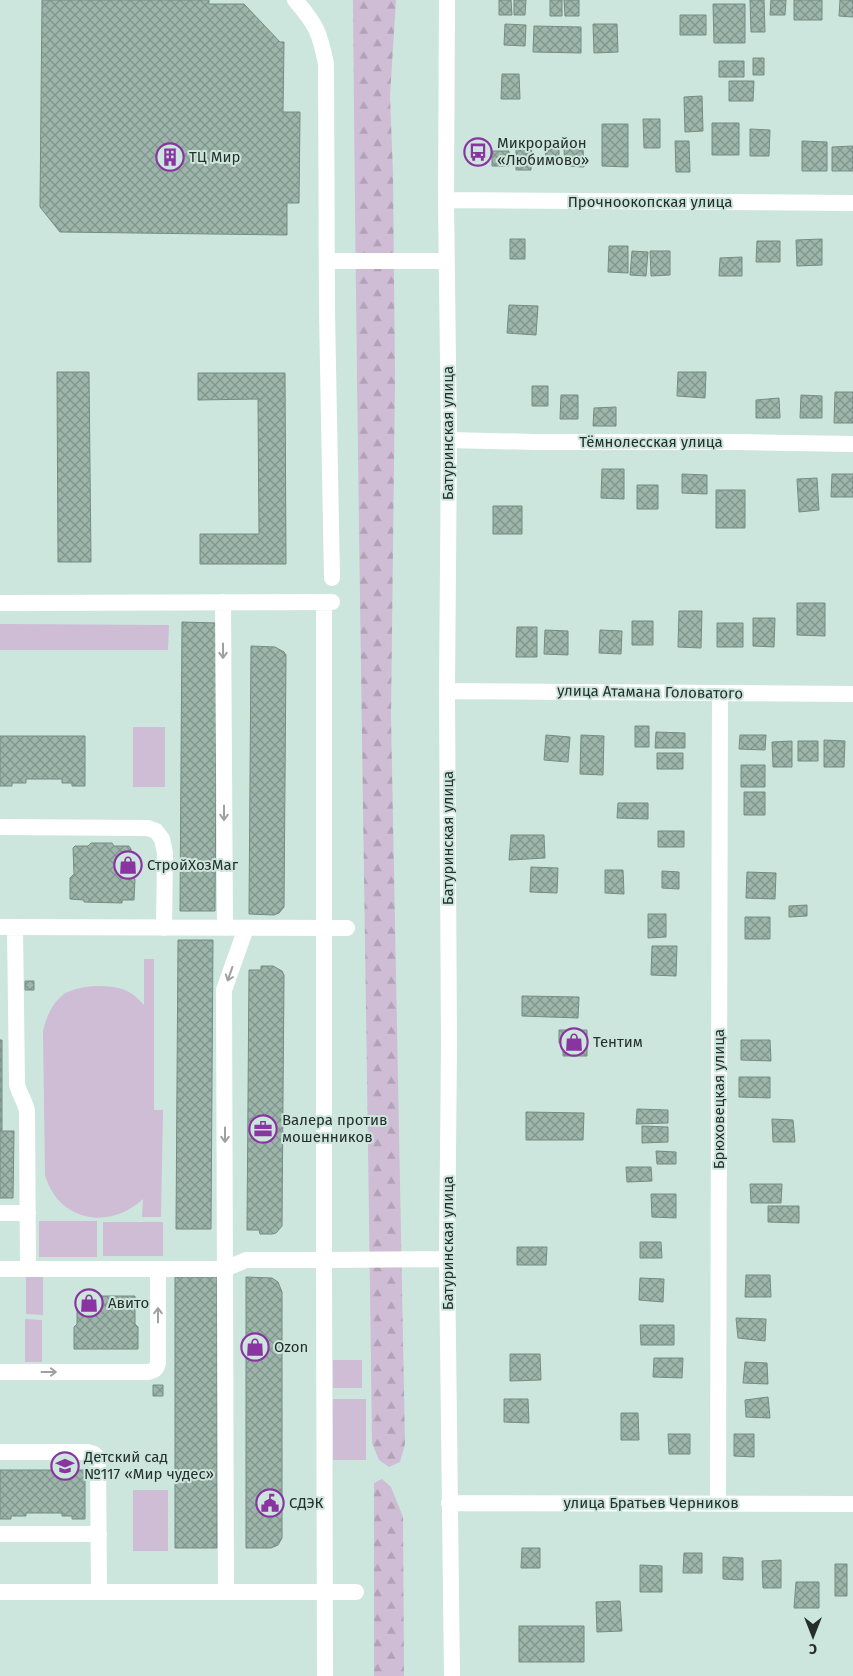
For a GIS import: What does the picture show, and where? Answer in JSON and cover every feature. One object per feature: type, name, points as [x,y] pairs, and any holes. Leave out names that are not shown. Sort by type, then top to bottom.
[{"type":"street","points":[[295,0],[312,19],[322,40],[326,64],[332,578]]},
{"type":"street","name":"Батуринская улица","points":[[447,0],[446,200],[449,440],[447,1259],[452,1676]]},
{"type":"street","name":"Прочноокопская улица","points":[[446,200],[853,203]]},
{"type":"street","points":[[327,262],[447,261]]},
{"type":"street","name":"Тёмнолесская улица","points":[[449,440],[853,444]]},
{"type":"street","points":[[223,602],[225,928]]},
{"type":"street","points":[[0,603],[328,602],[323,928],[324,1676]]},
{"type":"street","name":"улица Атамана Головатого","points":[[447,690],[853,694]]},
{"type":"street","name":"Брюховецкая улица","points":[[718,1504],[720,693]]},
{"type":"street","points":[[0,827],[148,828],[156,832],[162,839],[165,853],[164,928]]},
{"type":"street","points":[[28,1269],[27,1111],[26,1103],[18,1092],[17,1084],[7,927],[347,928]]},
{"type":"street","points":[[226,1592],[224,990],[246,928]]},
{"type":"street","points":[[0,1213],[28,1213]]},
{"type":"street","points":[[0,1269],[225,1269],[246,1260],[447,1259]]},
{"type":"street","points":[[0,1372],[153,1371],[157,1368],[158,1363],[158,1269]]},
{"type":"street","points":[[0,1452],[87,1452],[94,1454],[98,1458],[99,1592]]},
{"type":"street","name":"улица Братьев Черников","points":[[449,1503],[853,1504]]},
{"type":"street","points":[[0,1534],[99,1534]]},
{"type":"street","points":[[0,1592],[226,1592],[324,1596],[356,1592]]},
{"type":"green space","points":[[353,0],[396,0],[390,96],[393,174],[395,379],[391,716],[405,1444],[400,1462],[389,1467],[379,1460],[372,1443]]},
{"type":"green space","points":[[0,624],[169,625],[168,650],[0,650]]},
{"type":"green space","points":[[133,727],[165,727],[165,787],[133,787]]},
{"type":"green space","points":[[144,959],[154,959],[154,1110],[163,1110],[161,1217],[142,1217],[143,1199],[130,1209],[115,1215],[100,1218],[86,1216],[73,1211],[61,1203],[52,1191],[45,1175],[43,1031],[48,1016],[56,1002],[64,994],[77,989],[93,986],[116,987],[125,990],[144,1005]]},
{"type":"green space","points":[[39,1221],[97,1221],[97,1257],[39,1257]]},
{"type":"green space","points":[[103,1222],[163,1222],[163,1256],[103,1256]]},
{"type":"green space","points":[[26,1272],[43,1272],[43,1315],[26,1314]]},
{"type":"green space","points":[[25,1319],[42,1320],[42,1362],[25,1362]]},
{"type":"green space","points":[[333,1360],[362,1360],[362,1388],[333,1388]]},
{"type":"green space","points":[[333,1399],[366,1399],[366,1460],[333,1460]]},
{"type":"green space","points":[[382,1479],[391,1487],[403,1517],[404,1676],[374,1676],[374,1483]]},
{"type":"green space","points":[[133,1490],[168,1490],[168,1551],[133,1551]]},
{"type":"building","name":"ТЦ Мир","points":[[42,0],[209,0],[209,4],[244,4],[280,42],[284,42],[283,112],[300,112],[299,203],[287,203],[287,235],[60,232],[40,207]]},
{"type":"building","points":[[499,0],[511,0],[512,15],[499,15]]},
{"type":"building","points":[[514,0],[526,0],[525,15],[514,15]]},
{"type":"building","points":[[550,0],[562,0],[562,16],[550,16]]},
{"type":"building","points":[[564,0],[579,0],[579,16],[565,16]]},
{"type":"building","points":[[750,0],[764,0],[765,32],[751,32]]},
{"type":"building","points":[[771,0],[786,0],[785,15],[770,15]]},
{"type":"building","points":[[794,0],[822,0],[822,20],[794,20]]},
{"type":"building","points":[[840,0],[853,0],[853,17],[839,16]]},
{"type":"building","points":[[713,4],[745,4],[745,43],[714,43]]},
{"type":"building","points":[[680,15],[706,15],[706,35],[680,35]]},
{"type":"building","points":[[505,24],[526,25],[525,46],[504,45]]},
{"type":"building","points":[[593,24],[617,24],[618,52],[594,53]]},
{"type":"building","points":[[534,26],[581,27],[581,53],[533,52]]},
{"type":"building","points":[[753,58],[764,58],[764,75],[753,75]]},
{"type":"building","points":[[719,61],[744,61],[744,77],[719,77]]},
{"type":"building","points":[[502,74],[519,74],[520,99],[501,99]]},
{"type":"building","points":[[729,81],[754,81],[753,101],[729,101]]},
{"type":"building","points":[[702,96],[703,131],[685,132],[684,97]]},
{"type":"building","points":[[643,119],[660,119],[660,148],[644,148]]},
{"type":"building","points":[[712,123],[739,123],[739,155],[712,155]]},
{"type":"building","points":[[602,124],[628,124],[628,167],[602,166]]},
{"type":"building","points":[[750,129],[770,130],[769,156],[750,156]]},
{"type":"building","points":[[516,141],[532,141],[531,170],[516,170]]},
{"type":"building","points":[[675,141],[689,141],[690,172],[676,172]]},
{"type":"building","points":[[802,141],[827,142],[827,171],[802,171]]},
{"type":"building","points":[[853,146],[853,171],[832,171],[832,147]]},
{"type":"building","points":[[546,149],[559,149],[559,164],[545,164]]},
{"type":"building","points":[[564,149],[583,149],[584,167],[565,166]]},
{"type":"building","points":[[492,151],[509,151],[509,166],[492,166]]},
{"type":"building","points":[[510,239],[525,239],[525,259],[510,259]]},
{"type":"building","points":[[822,239],[822,265],[797,266],[796,240]]},
{"type":"building","points":[[757,241],[780,241],[780,262],[756,262]]},
{"type":"building","points":[[609,246],[628,246],[628,273],[608,272]]},
{"type":"building","points":[[632,251],[648,252],[646,276],[630,275]]},
{"type":"building","points":[[650,251],[670,251],[670,275],[651,276]]},
{"type":"building","points":[[742,257],[742,276],[719,276],[720,258]]},
{"type":"building","points":[[509,305],[538,306],[536,335],[507,333]]},
{"type":"building","points":[[57,372],[89,372],[91,562],[58,562]]},
{"type":"building","points":[[678,372],[706,372],[705,398],[677,396]]},
{"type":"building","points":[[198,373],[285,373],[286,564],[200,564],[200,534],[259,534],[258,399],[198,400]]},
{"type":"building","points":[[532,386],[548,386],[548,406],[532,406]]},
{"type":"building","points":[[835,392],[853,392],[853,423],[834,423]]},
{"type":"building","points":[[561,395],[578,395],[578,419],[560,419]]},
{"type":"building","points":[[801,395],[822,396],[822,418],[800,418]]},
{"type":"building","points":[[779,398],[780,418],[756,418],[756,400]]},
{"type":"building","points":[[616,407],[616,426],[593,426],[594,408]]},
{"type":"building","points":[[602,469],[624,469],[624,499],[601,498]]},
{"type":"building","points":[[682,474],[707,475],[707,494],[682,493]]},
{"type":"building","points":[[832,474],[853,474],[853,497],[831,497]]},
{"type":"building","points":[[817,478],[819,510],[799,512],[797,479]]},
{"type":"building","points":[[637,485],[658,485],[658,509],[637,509]]},
{"type":"building","points":[[716,490],[745,490],[745,528],[716,528]]},
{"type":"building","points":[[493,506],[522,506],[522,534],[493,534]]},
{"type":"building","points":[[797,603],[825,603],[825,636],[797,635]]},
{"type":"building","points":[[679,611],[702,611],[701,648],[678,647]]},
{"type":"building","points":[[753,618],[775,618],[774,647],[753,646]]},
{"type":"building","points":[[632,621],[653,621],[653,645],[632,645]]},
{"type":"building","points":[[182,622],[217,623],[215,911],[180,911]]},
{"type":"building","points":[[717,623],[743,623],[743,647],[717,647]]},
{"type":"building","points":[[517,627],[537,627],[537,657],[516,657]]},
{"type":"building","points":[[545,630],[568,631],[568,655],[544,654]]},
{"type":"building","points":[[600,630],[622,631],[621,654],[599,653]]},
{"type":"building","points":[[251,646],[275,647],[286,655],[284,907],[279,913],[274,915],[249,914]]},
{"type":"building","points":[[635,726],[649,726],[649,747],[635,747]]},
{"type":"building","points":[[656,732],[685,733],[685,748],[655,748]]},
{"type":"building","points":[[546,735],[570,737],[568,762],[544,760]]},
{"type":"building","points":[[581,735],[604,736],[603,775],[580,774]]},
{"type":"building","points":[[740,735],[766,735],[765,750],[739,749]]},
{"type":"building","points":[[0,736],[85,736],[85,786],[72,786],[72,783],[62,783],[62,779],[26,779],[26,783],[12,783],[12,786],[0,786]]},
{"type":"building","points":[[824,740],[845,741],[844,767],[824,767]]},
{"type":"building","points":[[792,741],[792,767],[773,767],[772,742]]},
{"type":"building","points":[[798,741],[818,741],[818,761],[798,761]]},
{"type":"building","points":[[657,753],[683,753],[683,769],[657,769]]},
{"type":"building","points":[[741,765],[765,765],[765,787],[741,787]]},
{"type":"building","points":[[744,792],[765,792],[765,815],[744,815]]},
{"type":"building","points":[[618,803],[648,803],[648,819],[617,818]]},
{"type":"building","points":[[658,831],[684,831],[684,847],[658,847]]},
{"type":"building","points":[[511,835],[544,835],[545,858],[509,860]]},
{"type":"building","points":[[91,843],[112,843],[114,846],[129,846],[131,849],[130,874],[135,879],[134,900],[122,900],[122,903],[84,902],[84,900],[70,899],[70,878],[74,874],[73,848],[75,846],[88,846]]},
{"type":"building","points":[[531,867],[558,868],[557,893],[530,892]]},
{"type":"building","points":[[605,870],[623,870],[624,894],[605,893]]},
{"type":"building","points":[[662,871],[679,872],[679,889],[662,888]]},
{"type":"building","points":[[747,872],[776,873],[775,899],[746,898]]},
{"type":"building","points":[[807,905],[807,916],[789,917],[789,906]]},
{"type":"building","points":[[648,914],[666,914],[666,937],[648,938]]},
{"type":"building","points":[[745,917],[770,917],[770,939],[745,939]]},
{"type":"building","points":[[178,940],[213,940],[211,1229],[176,1229]]},
{"type":"building","points":[[652,946],[677,946],[676,976],[651,975]]},
{"type":"building","points":[[261,966],[273,966],[282,971],[284,975],[282,1226],[276,1233],[272,1234],[260,1234],[259,1230],[247,1230],[249,970],[261,970]]},
{"type":"building","points":[[25,981],[34,981],[34,990],[25,990]]},
{"type":"building","points":[[522,996],[579,997],[578,1018],[522,1016]]},
{"type":"building","points":[[559,1030],[587,1030],[587,1056],[563,1056],[563,1043],[559,1043]]},
{"type":"building","points":[[0,1040],[2,1040],[2,1131],[14,1131],[13,1198],[0,1198]]},
{"type":"building","points":[[741,1040],[770,1040],[771,1061],[741,1060]]},
{"type":"building","points":[[739,1077],[770,1077],[770,1098],[739,1097]]},
{"type":"building","points":[[637,1109],[668,1110],[668,1123],[636,1124]]},
{"type":"building","points":[[526,1112],[584,1113],[583,1140],[526,1140]]},
{"type":"building","points":[[772,1119],[793,1120],[795,1142],[773,1142]]},
{"type":"building","points":[[642,1126],[668,1127],[668,1142],[642,1143]]},
{"type":"building","points":[[656,1151],[676,1152],[676,1164],[657,1164]]},
{"type":"building","points":[[626,1167],[651,1167],[652,1181],[627,1182]]},
{"type":"building","points":[[750,1184],[782,1184],[781,1203],[751,1203]]},
{"type":"building","points":[[651,1194],[676,1194],[676,1218],[652,1217]]},
{"type":"building","points":[[768,1206],[799,1206],[799,1223],[768,1222]]},
{"type":"building","points":[[640,1242],[661,1242],[662,1258],[640,1258]]},
{"type":"building","points":[[517,1247],[547,1247],[546,1265],[517,1265]]},
{"type":"building","points":[[746,1275],[770,1275],[771,1297],[745,1297]]},
{"type":"building","points":[[175,1277],[217,1277],[217,1548],[175,1548]]},
{"type":"building","points":[[246,1277],[272,1278],[278,1282],[282,1292],[282,1538],[278,1545],[271,1548],[246,1548]]},
{"type":"building","points":[[640,1278],[664,1279],[663,1302],[639,1300]]},
{"type":"building","points":[[77,1296],[135,1296],[135,1324],[138,1327],[138,1349],[74,1349],[74,1327],[77,1324]]},
{"type":"building","points":[[736,1318],[766,1319],[765,1341],[738,1338]]},
{"type":"building","points":[[640,1325],[674,1325],[674,1345],[641,1345]]},
{"type":"building","points":[[510,1354],[540,1354],[541,1380],[510,1381]]},
{"type":"building","points":[[654,1358],[683,1358],[682,1378],[653,1377]]},
{"type":"building","points":[[745,1362],[767,1363],[768,1384],[743,1383]]},
{"type":"building","points":[[153,1385],[163,1385],[163,1396],[153,1396]]},
{"type":"building","points":[[768,1397],[770,1418],[746,1417],[745,1400]]},
{"type":"building","points":[[504,1399],[528,1399],[529,1423],[504,1422]]},
{"type":"building","points":[[621,1413],[638,1413],[639,1440],[621,1440]]},
{"type":"building","points":[[668,1434],[690,1434],[690,1454],[669,1454]]},
{"type":"building","points":[[734,1434],[754,1434],[754,1457],[734,1456]]},
{"type":"building","points":[[0,1470],[85,1470],[85,1519],[72,1519],[72,1516],[62,1516],[62,1513],[26,1513],[26,1516],[11,1516],[11,1519],[0,1519]]},
{"type":"building","points":[[522,1548],[540,1548],[540,1568],[521,1568]]},
{"type":"building","points":[[684,1553],[702,1553],[702,1573],[683,1573]]},
{"type":"building","points":[[723,1557],[743,1558],[743,1580],[723,1579]]},
{"type":"building","points":[[781,1560],[781,1588],[763,1588],[762,1561]]},
{"type":"building","points":[[835,1564],[847,1564],[847,1596],[835,1596]]},
{"type":"building","points":[[640,1565],[662,1566],[662,1592],[640,1592]]},
{"type":"building","points":[[796,1582],[819,1582],[819,1608],[794,1608]]},
{"type":"building","points":[[620,1601],[622,1631],[597,1632],[596,1602]]},
{"type":"building","points":[[519,1626],[584,1626],[584,1662],[519,1662]]},
{"type":"place","name":"Микрорайон «Любимово»","points":[[478,152]]},
{"type":"place","name":"ТЦ Мир","points":[[170,157]]},
{"type":"place","name":"СтройХозМаг","points":[[128,865]]},
{"type":"place","name":"Тентим","points":[[574,1042]]},
{"type":"place","name":"Валера против мошенников","points":[[263,1129]]},
{"type":"place","name":"Авито","points":[[89,1303]]},
{"type":"place","name":"Ozon","points":[[255,1347]]},
{"type":"place","name":"Детский сад №117 «Мир чудес»","points":[[65,1466]]},
{"type":"place","name":"СДЭК","points":[[270,1503]]}]
